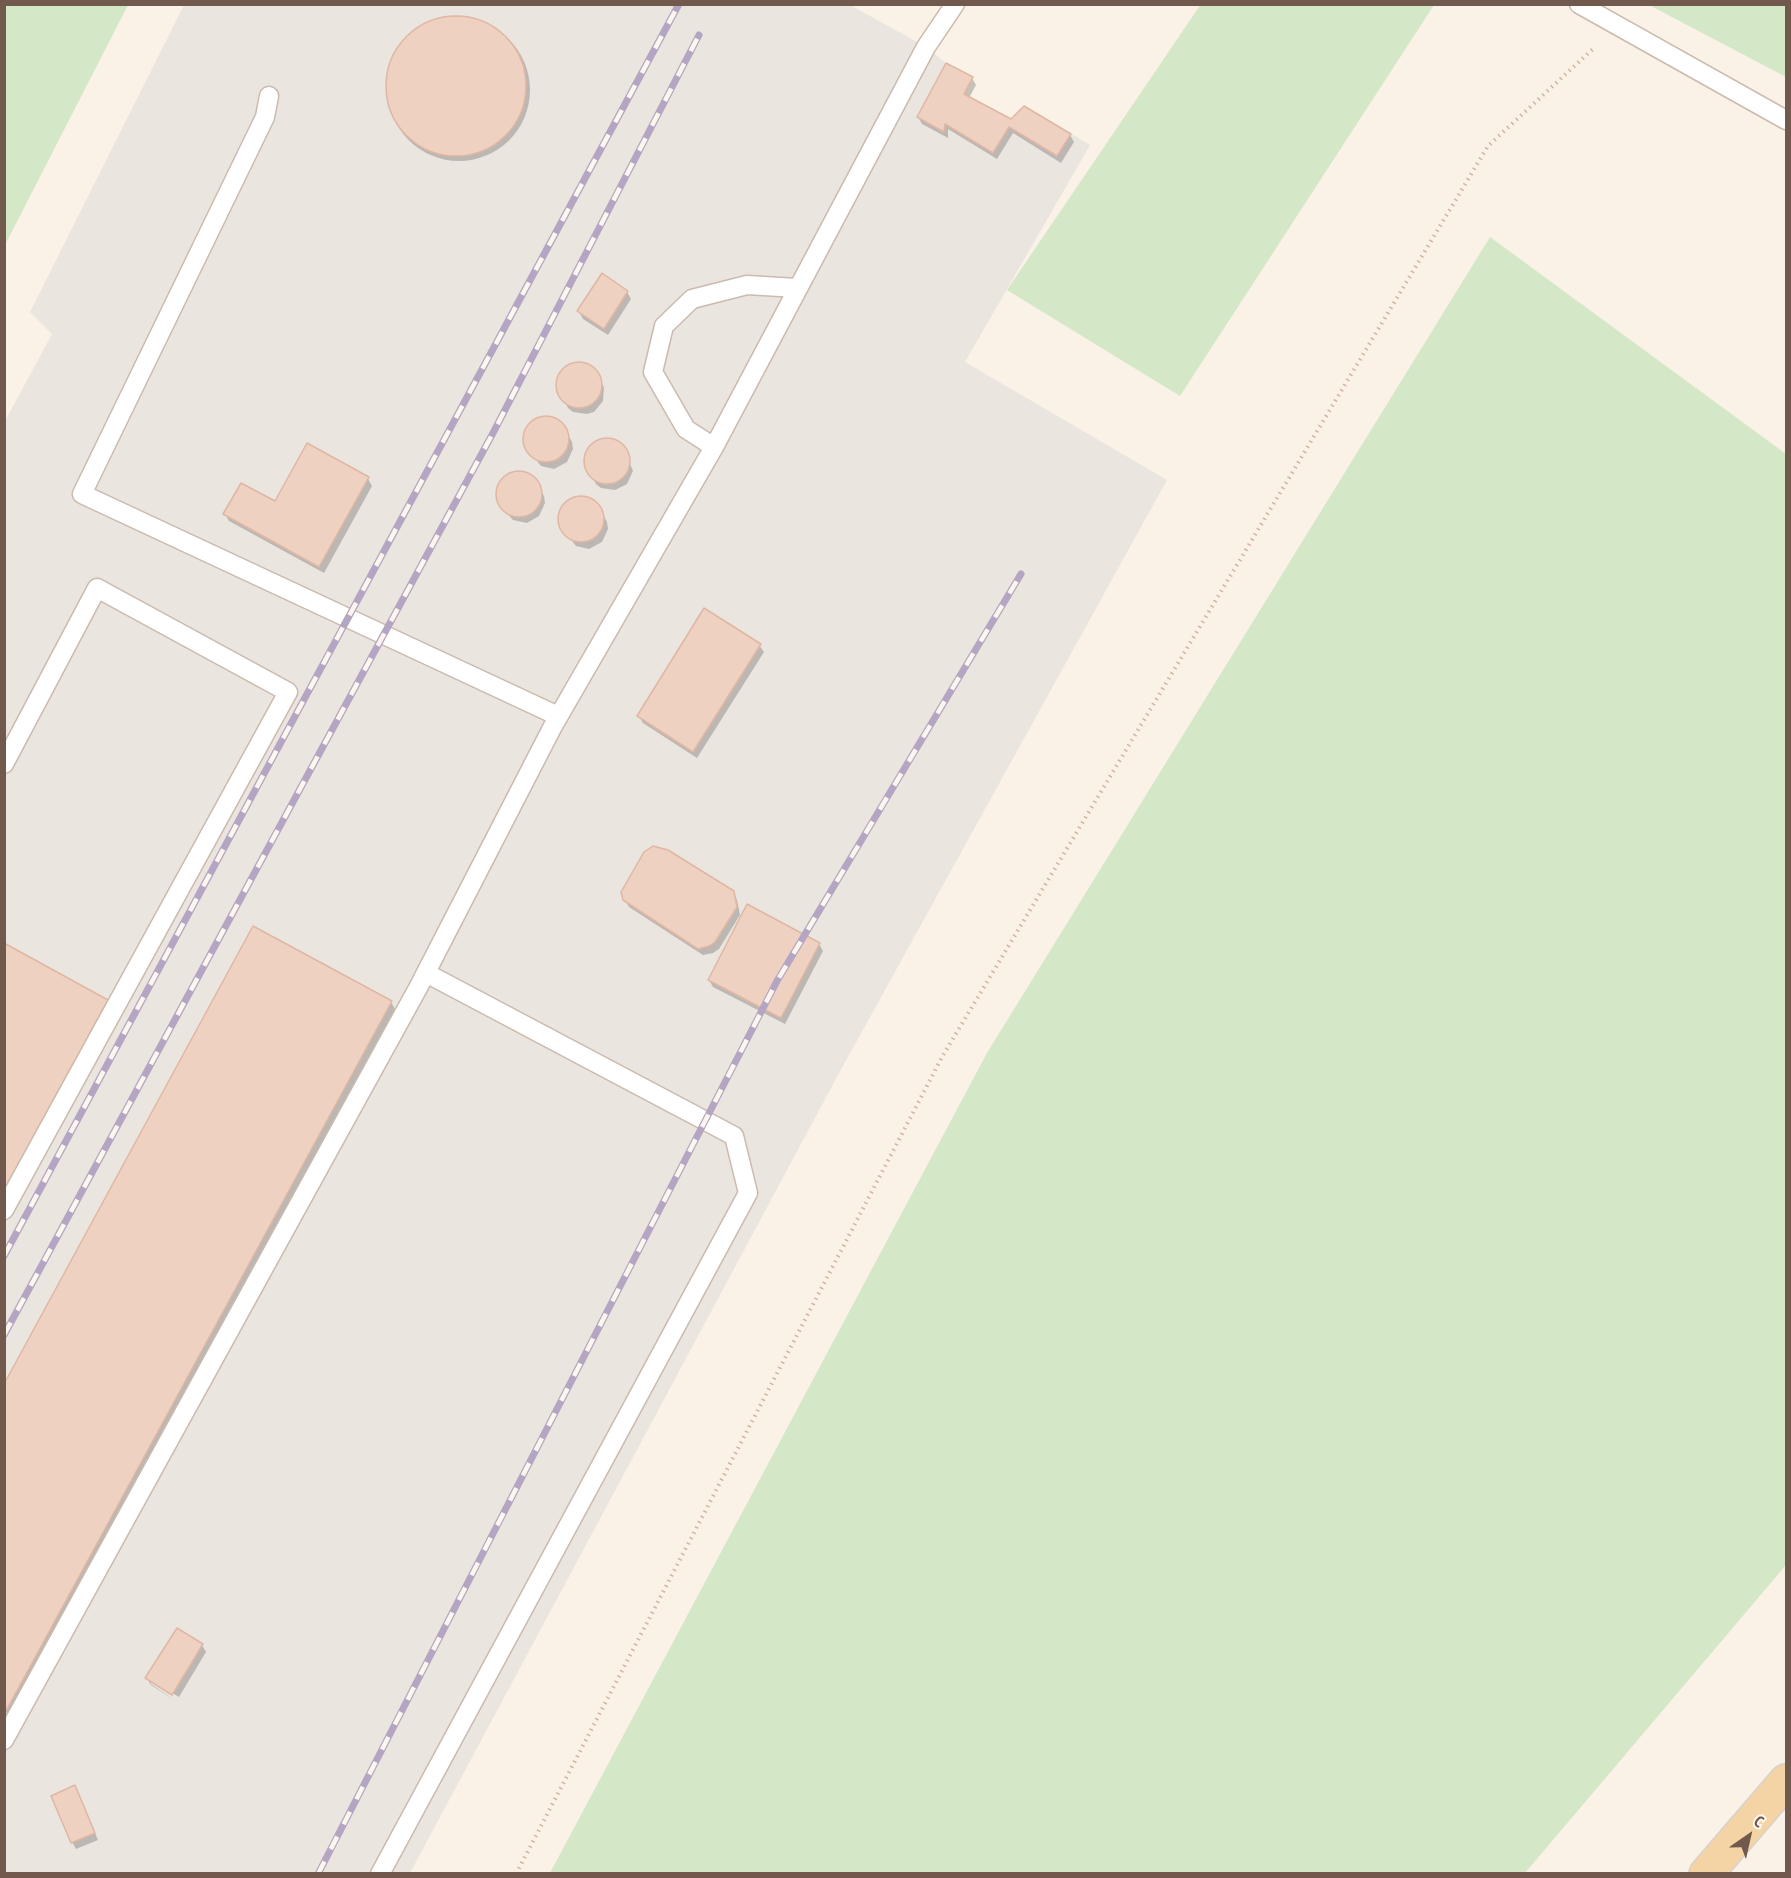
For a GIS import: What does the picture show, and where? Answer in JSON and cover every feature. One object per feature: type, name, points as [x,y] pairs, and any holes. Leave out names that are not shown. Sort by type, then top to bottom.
[{"type":"main road","points":[[1706,1874],[1786,1781]]},
{"type":"lane","points":[[4,1740],[426,973],[558,716],[714,447],[926,47],[955,4]]},
{"type":"lane","points":[[1579,4],[1786,120]]},
{"type":"lane","points":[[269,96],[265,117],[82,494],[558,716]]},
{"type":"lane","points":[[714,447],[686,429],[652,372],[664,326],[692,298],[747,285],[797,288]]},
{"type":"lane","points":[[4,764],[97,588],[288,692],[4,1210]]},
{"type":"lane","points":[[380,1874],[748,1193],[734,1136],[426,973]]},
{"type":"path","points":[[516,1874],[942,1057],[1488,146],[1617,27]]},
{"type":"shaded area","points":[[184,5],[850,5],[926,47],[946,63],[973,77],[965,94],[1010,119],[1024,106],[1090,145],[965,362],[1167,480],[838,1075],[410,1873],[5,1874],[4,423],[52,334],[30,312]]},
{"type":"green space","points":[[1201,4],[1434,5],[1180,396],[1007,290]]},
{"type":"green space","points":[[4,5],[128,5],[5,245]]},
{"type":"green space","points":[[1649,5],[1786,5],[1786,77]]},
{"type":"green space","points":[[1490,237],[1786,454],[1786,1565],[1525,1873],[550,1873],[987,1053]]},
{"type":"building","points":[[456,16],[483,22],[495,28],[505,37],[514,47],[520,59],[526,86],[520,113],[514,125],[505,135],[495,144],[483,150],[456,156],[429,150],[417,144],[407,135],[398,125],[392,113],[386,86],[392,59],[398,47],[407,37],[417,28],[429,22]]},
{"type":"building","points":[[946,63],[973,77],[964,94],[1011,119],[1024,106],[1071,134],[1057,156],[1009,127],[993,153],[945,124],[944,132],[917,117]]},
{"type":"building","points":[[602,273],[628,291],[604,329],[577,311]]},
{"type":"building","points":[[579,362],[595,369],[602,385],[595,401],[579,408],[563,401],[556,385],[563,369]]},
{"type":"building","points":[[546,416],[562,423],[569,439],[562,455],[546,462],[530,455],[523,439],[530,423]]},
{"type":"building","points":[[607,438],[623,445],[630,461],[623,477],[607,484],[591,477],[584,461],[591,445]]},
{"type":"building","points":[[307,443],[369,477],[319,567],[223,514],[241,483],[275,501]]},
{"type":"building","points":[[519,471],[535,478],[542,494],[535,510],[519,517],[503,510],[496,494],[503,478]]},
{"type":"building","points":[[581,496],[597,503],[604,519],[597,535],[581,542],[565,535],[558,519],[565,503]]},
{"type":"building","points":[[704,608],[761,644],[693,752],[637,716]]},
{"type":"building","points":[[653,846],[668,850],[734,891],[737,907],[715,942],[709,946],[698,949],[623,900],[621,892],[644,852]]},
{"type":"building","points":[[747,904],[820,943],[781,1018],[708,980]]},
{"type":"building","points":[[253,926],[392,1001],[7,1709],[4,1708],[4,1384]]},
{"type":"building","points":[[4,943],[108,1000],[4,1190]]},
{"type":"building","points":[[177,1628],[203,1644],[172,1695],[145,1678]]},
{"type":"building","points":[[75,1785],[95,1833],[71,1843],[51,1796]]},
{"type":"railway","points":[[4,1256],[679,4]]},
{"type":"railway","points":[[4,1335],[493,433],[699,35]]},
{"type":"railway","points":[[318,1874],[777,981],[1021,574]]}]
